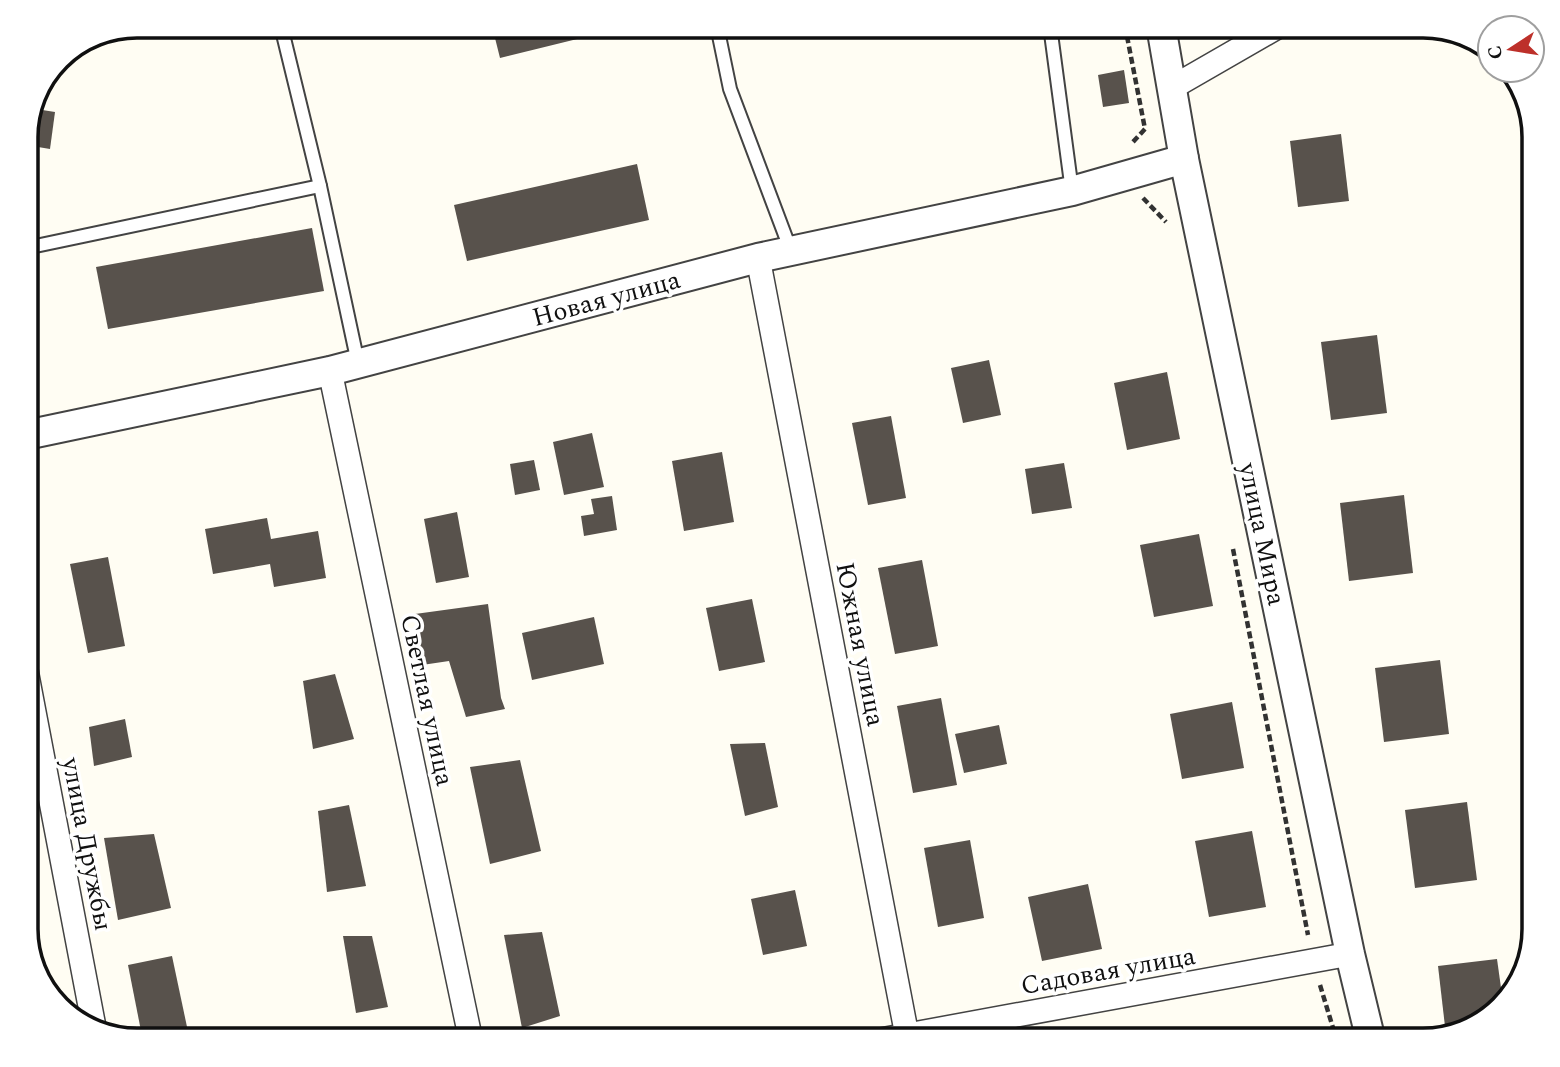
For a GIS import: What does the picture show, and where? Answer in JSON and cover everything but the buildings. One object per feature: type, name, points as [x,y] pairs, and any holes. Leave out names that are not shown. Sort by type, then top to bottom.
[{"type":"street","name":"улица Мира","points":[[1163,38],[1184,159],[1350,954],[1368,1028]]},
{"type":"street","points":[[1173,87],[1258,38]]},
{"type":"street","name":"Новая улица","points":[[39,432],[330,371],[758,258],[1072,191],[1184,159]]},
{"type":"street","name":"Южная улица","points":[[758,258],[905,1028]]},
{"type":"street","name":"Светлая улица","points":[[330,371],[468,1028]]},
{"type":"street","name":"улица Дружбы","points":[[39,738],[92,1017]]},
{"type":"street","name":"Садовая улица","points":[[960,1028],[1350,954]]},
{"type":"lane","points":[[284,38],[320,186],[358,364]]},
{"type":"lane","points":[[720,38],[730,89],[791,251]]},
{"type":"lane","points":[[1052,38],[1072,191]]},
{"type":"lane","points":[[39,245],[320,186]]},
{"type":"path","points":[[1127,38],[1145,129],[1126,150],[1131,174],[1144,199],[1170,226]]},
{"type":"path","points":[[1232,542],[1312,961],[1333,1028]]}]
